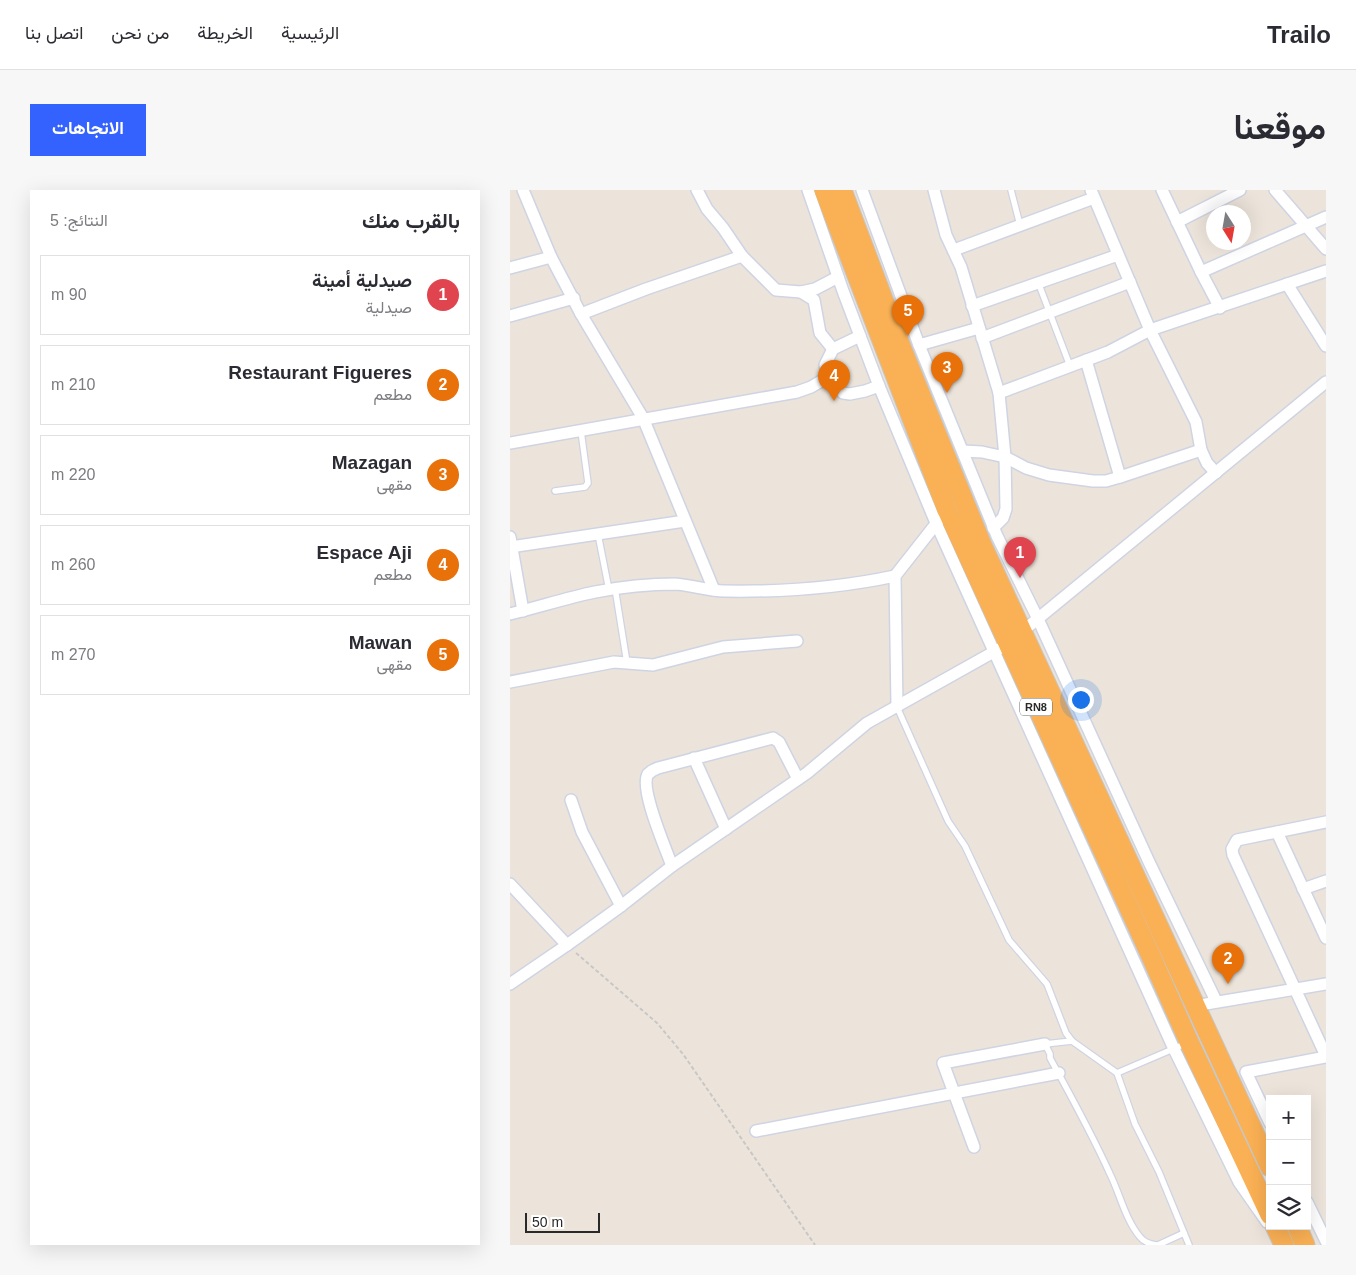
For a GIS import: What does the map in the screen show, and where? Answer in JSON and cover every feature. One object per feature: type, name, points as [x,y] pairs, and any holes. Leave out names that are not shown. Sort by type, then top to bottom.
[{"type":"highway","name":"RN8","points":[[824,190],[942,517],[1194,1006],[1266,1158]]},
{"type":"highway","name":"RN8","points":[[842,190],[888,314],[944,456],[982,545],[1008,643],[1150,954],[1181,1045],[1266,1206]]},
{"type":"highway","points":[[1299,1230],[1305,1245]]},
{"type":"street","points":[[523,190],[552,257],[581,314],[643,418],[714,590]]},
{"type":"street","points":[[510,614],[612,589],[675,584],[714,590],[792,590],[873,581],[894,576],[942,517],[879,386],[808,190]]},
{"type":"street","points":[[862,190],[919,345],[994,528],[1038,619],[1149,862],[1216,1001]]},
{"type":"street","points":[[934,190],[946,235],[961,267],[999,394],[1005,457],[1006,509],[1003,518],[994,528]]},
{"type":"street","points":[[1162,190],[1200,272],[1220,308]]},
{"type":"street","points":[[1177,222],[1223,194],[1240,190]]},
{"type":"street","points":[[1275,190],[1326,249]]},
{"type":"street","points":[[699,191],[707,209],[742,256],[776,290],[801,292],[815,289],[838,277]]},
{"type":"street","points":[[954,250],[1020,225],[1093,192],[1150,330],[1196,422],[1207,463],[1216,473]]},
{"type":"street","points":[[1200,272],[1326,217]]},
{"type":"street","points":[[972,306],[1118,255]]},
{"type":"street","points":[[581,314],[742,256]]},
{"type":"street","points":[[510,268],[552,257]]},
{"type":"street","points":[[999,394],[1115,349],[1150,330],[1220,308],[1326,270]]},
{"type":"street","points":[[919,345],[980,333],[1130,282]]},
{"type":"street","points":[[1287,284],[1326,346]]},
{"type":"street","points":[[801,292],[814,300],[820,333],[833,349]]},
{"type":"street","points":[[510,316],[574,298]]},
{"type":"street","points":[[860,336],[833,349],[825,365],[828,377],[843,393],[850,394],[879,386]]},
{"type":"street","points":[[1086,360],[1120,477]]},
{"type":"street","points":[[510,443],[797,392],[811,387],[828,377]]},
{"type":"street","points":[[510,984],[621,906],[672,866],[798,779],[867,723],[1008,643],[1326,382]]},
{"type":"street","points":[[963,451],[982,452],[1005,457],[1026,468],[1049,475],[1106,481],[1202,450]]},
{"type":"street","points":[[523,611],[511,544],[686,521]]},
{"type":"street","points":[[894,576],[897,707]]},
{"type":"street","points":[[510,682],[614,662],[653,666],[723,647],[797,641]]},
{"type":"street","points":[[672,866],[647,797],[647,776],[650,772],[694,758],[774,738],[779,742],[798,779]]},
{"type":"street","points":[[694,758],[726,829]]},
{"type":"street","points":[[571,800],[582,832],[621,906]]},
{"type":"street","points":[[1228,1077],[1326,1056],[1233,855],[1232,849],[1238,840],[1326,822]]},
{"type":"street","points":[[1277,832],[1326,938]]},
{"type":"street","points":[[1303,889],[1326,881]]},
{"type":"street","points":[[512,889],[567,945]]},
{"type":"street","points":[[1194,1006],[1326,984]]},
{"type":"street","points":[[974,1147],[943,1063],[1045,1044]]},
{"type":"street","points":[[1181,1045],[1239,1182],[1260,1215],[1276,1232]]},
{"type":"street","points":[[1246,1072],[1266,1114]]},
{"type":"street","points":[[756,1131],[1059,1074]]},
{"type":"street","points":[[1311,1210],[1326,1241]]},
{"type":"lane","points":[[1011,190],[1020,225]]},
{"type":"lane","points":[[1038,282],[1070,366]]},
{"type":"lane","points":[[555,491],[585,487],[588,483],[580,431]]},
{"type":"lane","points":[[598,534],[612,589],[627,663]]},
{"type":"lane","points":[[897,707],[948,821],[965,846],[1009,940],[1047,984],[1066,1033],[1072,1042],[1117,1073],[1135,1124],[1159,1172],[1189,1245]]},
{"type":"lane","points":[[1072,1042],[1045,1044],[1050,1058],[1111,1174],[1135,1229],[1144,1241],[1157,1245],[1184,1233]]},
{"type":"lane","points":[[1117,1073],[1181,1045]]},
{"type":"path","points":[[567,945],[656,1023],[683,1054],[815,1245]]},
{"type":"place","name":"Mawan","points":[[908,336]]},
{"type":"place","name":"Mazagan","points":[[947,393]]},
{"type":"place","name":"Espace Aji","points":[[834,401]]},
{"type":"place","name":"صيدلية أمينة","points":[[1020,578]]},
{"type":"place","name":"Restaurant Figueres","points":[[1228,984]]}]
